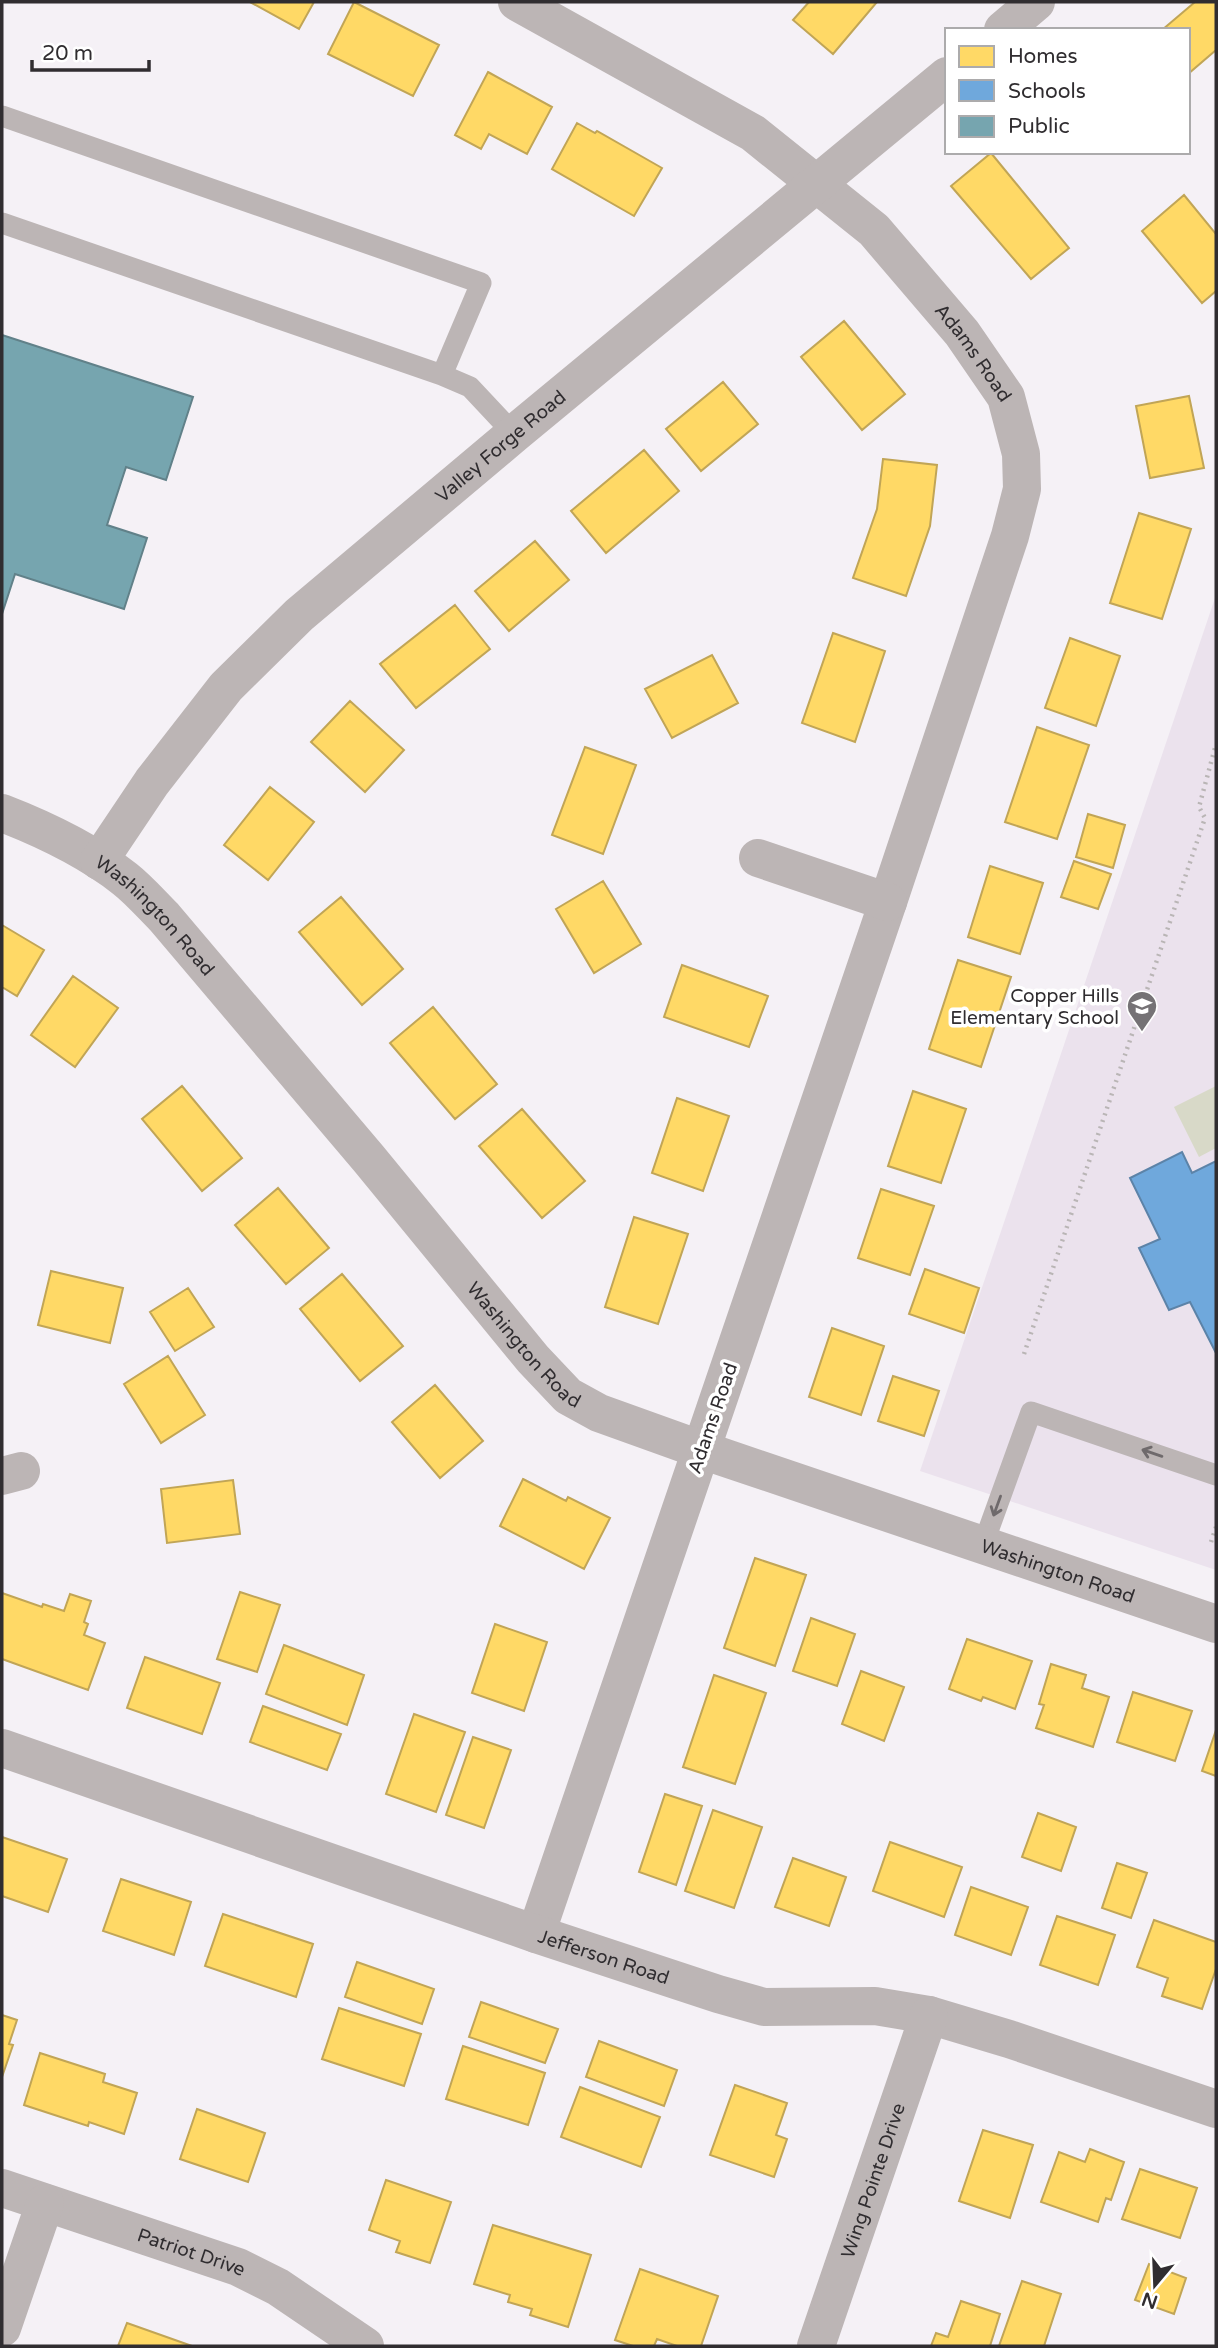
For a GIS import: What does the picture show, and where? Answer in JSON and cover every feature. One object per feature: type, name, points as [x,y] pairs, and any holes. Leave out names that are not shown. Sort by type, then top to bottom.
[{"type":"street","name":"Adams Road","points":[[517,2],[752,133],[874,230],[962,333],[1006,397],[1021,454],[1022,489],[1010,536],[888,902],[536,1934]]},
{"type":"street","points":[[1005,28],[1036,2]]},
{"type":"street","name":"Valley Forge Road","points":[[99,861],[152,782],[226,687],[299,615],[945,78]]},
{"type":"street","name":"Washington Road","points":[[2,813],[50,832],[99,861],[127,880],[164,916],[533,1359],[568,1396],[599,1413],[702,1450],[1216,1624]]},
{"type":"street","points":[[758,858],[888,902]]},
{"type":"street","name":"Jefferson Road","points":[[2,1748],[536,1934],[764,2007],[875,2006],[929,2015],[1216,2109]]},
{"type":"street","name":"Wing Pointe Drive","points":[[816,2346],[929,2015]]},
{"type":"street","name":"Patriot Drive","points":[[2,2188],[238,2267],[278,2287],[365,2346]]},
{"type":"street","points":[[2,2328],[44,2203]]},
{"type":"lane","points":[[2,116],[481,284],[442,374]]},
{"type":"lane","points":[[2,223],[442,374],[470,387],[514,434]]},
{"type":"lane","points":[[983,1545],[1031,1412],[1216,1475]]},
{"type":"path","points":[[1024,1354],[1205,818],[1199,807],[1216,744]]},
{"type":"path","points":[[1212,1542],[1216,1527]]},
{"type":"shaded area","name":"Copper Hills Elementary School","points":[[1216,595],[1216,1570],[920,1471]]},
{"type":"green space","points":[[1216,1086],[1216,1148],[1199,1157],[1174,1107]]},
{"type":"building: Homes","points":[[250,2],[314,2],[299,29]]},
{"type":"building: Homes","points":[[354,2],[439,45],[413,96],[328,54]]},
{"type":"building: Homes","points":[[809,2],[877,2],[833,54],[793,20]]},
{"type":"building: Homes","points":[[1195,2],[1216,2],[1216,50],[1190,72],[1190,28],[1164,28]]},
{"type":"building: Homes","points":[[488,72],[552,107],[527,154],[489,134],[481,149],[455,135]]},
{"type":"building: Homes","points":[[577,123],[595,133],[597,131],[662,168],[634,216],[552,169]]},
{"type":"building: Homes","points":[[992,154],[1069,248],[1031,279],[951,186]]},
{"type":"building: Homes","points":[[1184,195],[1216,234],[1216,291],[1202,303],[1142,231]]},
{"type":"building: Homes","points":[[844,321],[905,394],[862,430],[801,357]]},
{"type":"building: Homes","points":[[723,382],[758,424],[701,471],[666,429]]},
{"type":"building: Homes","points":[[1189,396],[1204,468],[1150,478],[1136,406]]},
{"type":"building: Homes","points":[[644,450],[679,491],[606,553],[571,511]]},
{"type":"building: Homes","points":[[883,459],[937,465],[930,526],[906,596],[853,578],[877,509]]},
{"type":"building: Homes","points":[[1139,513],[1191,529],[1162,619],[1110,603]]},
{"type":"building: Homes","points":[[535,541],[569,580],[509,631],[475,591]]},
{"type":"building: Homes","points":[[455,605],[490,649],[416,708],[380,664]]},
{"type":"building: Homes","points":[[833,633],[885,651],[855,742],[802,723]]},
{"type":"building: Homes","points":[[1070,638],[1120,656],[1096,726],[1045,708]]},
{"type":"building: Homes","points":[[712,655],[738,703],[672,738],[645,689]]},
{"type":"building: Homes","points":[[350,701],[404,750],[365,792],[311,742]]},
{"type":"building: Homes","points":[[1037,727],[1089,745],[1057,839],[1005,822]]},
{"type":"building: Homes","points":[[585,747],[636,765],[603,854],[552,835]]},
{"type":"building: Homes","points":[[270,787],[314,822],[268,880],[224,845]]},
{"type":"building: Homes","points":[[1088,814],[1125,825],[1113,868],[1076,857]]},
{"type":"building: Homes","points":[[1074,861],[1111,874],[1098,909],[1061,897]]},
{"type":"building: Homes","points":[[990,866],[1043,883],[1020,954],[968,937]]},
{"type":"building: Homes","points":[[603,881],[641,944],[594,973],[556,909]]},
{"type":"building: Homes","points":[[341,897],[403,969],[362,1005],[299,932]]},
{"type":"building: Homes","points":[[2,925],[44,950],[17,996],[2,987]]},
{"type":"building: Homes","points":[[958,960],[1011,977],[981,1067],[929,1049]]},
{"type":"building: Homes","points":[[682,965],[768,996],[749,1047],[664,1017]]},
{"type":"building: Homes","points":[[73,976],[118,1008],[75,1067],[31,1035]]},
{"type":"building: Homes","points":[[433,1007],[497,1084],[455,1119],[390,1043]]},
{"type":"building: Homes","points":[[182,1086],[242,1158],[202,1191],[142,1119]]},
{"type":"building: Homes","points":[[913,1091],[966,1109],[941,1183],[888,1166]]},
{"type":"building: Homes","points":[[677,1098],[729,1116],[703,1191],[652,1173]]},
{"type":"building: Homes","points":[[522,1109],[585,1181],[542,1218],[479,1146]]},
{"type":"building: Homes","points":[[278,1188],[329,1248],[286,1284],[235,1225]]},
{"type":"building: Homes","points":[[881,1189],[934,1206],[910,1275],[858,1258]]},
{"type":"building: Homes","points":[[634,1217],[688,1234],[658,1324],[605,1307]]},
{"type":"building: Homes","points":[[925,1269],[979,1288],[964,1333],[909,1314]]},
{"type":"building: Homes","points":[[51,1271],[123,1288],[110,1343],[38,1325]]},
{"type":"building: Homes","points":[[342,1274],[403,1346],[360,1381],[300,1309]]},
{"type":"building: Homes","points":[[188,1288],[214,1327],[175,1351],[150,1312]]},
{"type":"building: Homes","points":[[832,1328],[884,1346],[861,1415],[809,1397]]},
{"type":"building: Homes","points":[[168,1356],[205,1415],[161,1443],[124,1384]]},
{"type":"building: Homes","points":[[893,1376],[939,1391],[924,1436],[878,1421]]},
{"type":"building: Homes","points":[[435,1385],[483,1441],[440,1478],[392,1422]]},
{"type":"building: Homes","points":[[523,1479],[566,1501],[568,1497],[610,1518],[584,1569],[500,1526]]},
{"type":"building: Homes","points":[[233,1480],[240,1534],[167,1543],[161,1489]]},
{"type":"building: Homes","points":[[755,1558],[806,1575],[775,1666],[724,1648]]},
{"type":"building: Homes","points":[[240,1592],[280,1605],[257,1672],[217,1659]]},
{"type":"building: Homes","points":[[2,1593],[42,1607],[43,1604],[64,1611],[70,1594],[91,1601],[84,1622],[88,1624],[84,1635],[105,1643],[88,1690],[2,1659]]},
{"type":"building: Homes","points":[[811,1618],[855,1634],[837,1686],[793,1671]]},
{"type":"building: Homes","points":[[495,1624],[547,1642],[524,1711],[472,1693]]},
{"type":"building: Homes","points":[[967,1639],[1032,1661],[1015,1709],[983,1697],[981,1701],[949,1689]]},
{"type":"building: Homes","points":[[284,1645],[364,1675],[347,1725],[266,1694]]},
{"type":"building: Homes","points":[[145,1657],[220,1683],[202,1734],[127,1708]]},
{"type":"building: Homes","points":[[1051,1664],[1086,1675],[1082,1688],[1109,1697],[1093,1747],[1036,1728],[1044,1705],[1039,1704]]},
{"type":"building: Homes","points":[[861,1671],[904,1687],[884,1741],[842,1724]]},
{"type":"building: Homes","points":[[714,1675],[766,1693],[735,1784],[683,1767]]},
{"type":"building: Homes","points":[[1133,1692],[1192,1711],[1175,1761],[1117,1742]]},
{"type":"building: Homes","points":[[263,1706],[341,1734],[327,1770],[250,1742]]},
{"type":"building: Homes","points":[[414,1714],[465,1732],[436,1812],[386,1794]]},
{"type":"building: Homes","points":[[1216,1730],[1216,1776],[1202,1771]]},
{"type":"building: Homes","points":[[473,1737],[511,1750],[484,1828],[446,1815]]},
{"type":"building: Homes","points":[[665,1794],[702,1806],[676,1885],[639,1872]]},
{"type":"building: Homes","points":[[713,1810],[762,1827],[734,1908],[685,1891]]},
{"type":"building: Homes","points":[[1038,1813],[1076,1827],[1061,1871],[1022,1857]]},
{"type":"building: Homes","points":[[2,1837],[67,1859],[48,1912],[2,1896]]},
{"type":"building: Homes","points":[[890,1842],[962,1867],[944,1917],[873,1891]]},
{"type":"building: Homes","points":[[793,1858],[846,1877],[829,1926],[775,1907]]},
{"type":"building: Homes","points":[[1117,1863],[1147,1873],[1131,1918],[1102,1908]]},
{"type":"building: Homes","points":[[121,1879],[191,1902],[174,1955],[103,1931]]},
{"type":"building: Homes","points":[[971,1887],[1028,1907],[1011,1955],[955,1935]]},
{"type":"building: Homes","points":[[223,1914],[313,1944],[296,1997],[205,1966]]},
{"type":"building: Homes","points":[[1057,1916],[1115,1935],[1098,1985],[1040,1965]]},
{"type":"building: Homes","points":[[1154,1920],[1216,1942],[1216,1969],[1202,2009],[1162,1996],[1168,1978],[1137,1967]]},
{"type":"building: Homes","points":[[357,1962],[434,1989],[422,2024],[345,1997]]},
{"type":"building: Homes","points":[[481,2002],[558,2029],[545,2063],[469,2037]]},
{"type":"building: Homes","points":[[339,2008],[421,2034],[404,2086],[322,2059]]},
{"type":"building: Homes","points":[[2,2015],[17,2020],[9,2044],[13,2045],[2,2077]]},
{"type":"building: Homes","points":[[599,2041],[677,2070],[664,2106],[586,2077]]},
{"type":"building: Homes","points":[[463,2046],[545,2073],[528,2125],[446,2099]]},
{"type":"building: Homes","points":[[40,2053],[105,2074],[103,2082],[137,2093],[124,2134],[89,2122],[88,2126],[24,2105]]},
{"type":"building: Homes","points":[[735,2085],[787,2103],[776,2135],[787,2139],[774,2177],[710,2155]]},
{"type":"building: Homes","points":[[580,2087],[660,2117],[641,2167],[561,2137]]},
{"type":"building: Homes","points":[[197,2109],[265,2133],[248,2182],[180,2159]]},
{"type":"building: Homes","points":[[983,2130],[1033,2145],[1010,2218],[959,2201]]},
{"type":"building: Homes","points":[[1090,2149],[1124,2162],[1111,2200],[1106,2198],[1098,2222],[1041,2202],[1059,2152],[1085,2162]]},
{"type":"building: Homes","points":[[1140,2169],[1197,2188],[1180,2238],[1122,2219]]},
{"type":"building: Homes","points":[[386,2180],[451,2202],[430,2263],[396,2252],[400,2241],[369,2230]]},
{"type":"building: Homes","points":[[493,2225],[591,2255],[568,2327],[530,2315],[532,2309],[508,2302],[510,2295],[474,2284]]},
{"type":"building: Homes","points":[[1149,2264],[1186,2278],[1174,2314],[1135,2300]]},
{"type":"building: Homes","points":[[640,2269],[718,2296],[701,2346],[677,2346],[657,2339],[654,2346],[633,2346],[615,2340]]},
{"type":"building: Homes","points":[[1022,2281],[1061,2294],[1044,2346],[999,2346]]},
{"type":"building: Homes","points":[[961,2301],[1000,2314],[990,2346],[931,2346],[936,2333],[948,2337]]},
{"type":"building: Homes","points":[[127,2323],[192,2346],[118,2346]]},
{"type":"building: Schools","points":[[1182,1152],[1192,1173],[1216,1161],[1216,1353],[1190,1302],[1169,1310],[1139,1248],[1160,1239],[1130,1178]]},
{"type":"building: Public","points":[[2,335],[193,397],[166,480],[126,467],[107,525],[147,538],[124,609],[15,574],[2,614]]},
{"type":"place","name":"Copper Hills Elementary School","points":[[1142,1033]]}]
